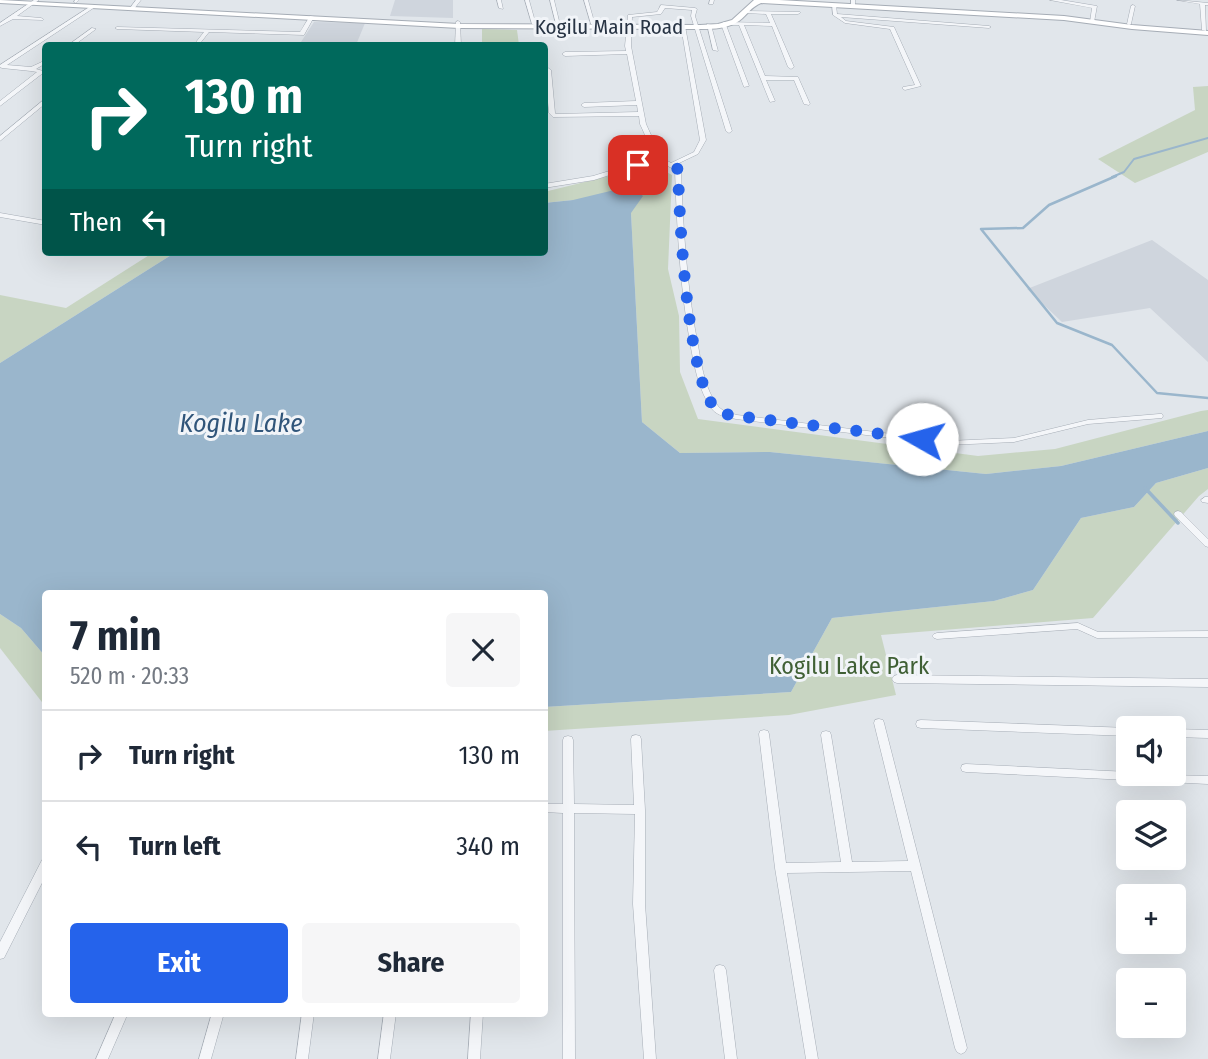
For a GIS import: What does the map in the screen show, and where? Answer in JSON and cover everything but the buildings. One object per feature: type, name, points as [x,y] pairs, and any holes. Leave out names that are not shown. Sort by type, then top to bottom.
[{"type":"main road","name":"Kogilu Main Road","points":[[0,1],[77,1],[459,24],[696,26],[724,24],[745,12],[755,0]]},
{"type":"main road","points":[[724,24],[755,0],[853,2],[1207,31]]},
{"type":"main road","points":[[774,0],[1064,18],[1207,31]]},
{"type":"main road","name":"Kogilu Main Road","points":[[33,1],[93,6],[136,4],[459,24],[630,25]]},
{"type":"street","points":[[499,0],[501,8]]},
{"type":"street","points":[[527,0],[534,24]]},
{"type":"street","points":[[552,0],[558,24]]},
{"type":"street","points":[[586,0],[593,24]]},
{"type":"street","points":[[1052,0],[1095,7]]},
{"type":"street","points":[[1093,21],[1099,0]]},
{"type":"street","points":[[1179,0],[1205,3],[1207,31]]},
{"type":"street","points":[[0,25],[33,1]]},
{"type":"street","points":[[729,131],[696,26],[695,9],[667,3],[659,13],[630,16],[630,55],[641,114],[657,158],[678,169],[679,239],[696,358],[710,401],[723,413],[948,443],[1014,440],[1088,422],[1159,416]]},
{"type":"street","points":[[834,5],[835,15],[845,22],[892,28],[918,86],[905,88]]},
{"type":"street","points":[[0,104],[41,72],[2,66],[93,6]]},
{"type":"street","points":[[635,6],[637,14]]},
{"type":"street","points":[[1129,24],[1133,6]]},
{"type":"street","points":[[745,12],[798,13]]},
{"type":"street","points":[[756,12],[757,25]]},
{"type":"street","points":[[768,12],[791,67]]},
{"type":"street","points":[[835,15],[989,27]]},
{"type":"street","points":[[12,17],[41,19]]},
{"type":"street","points":[[297,42],[312,17]]},
{"type":"street","points":[[458,42],[459,24]]},
{"type":"street","points":[[746,86],[724,24],[773,25]]},
{"type":"street","points":[[709,25],[716,50]]},
{"type":"street","points":[[741,25],[772,101]]},
{"type":"street","points":[[671,165],[695,153],[703,140],[683,26]]},
{"type":"street","points":[[117,28],[302,34]]},
{"type":"street","points":[[75,42],[94,29]]},
{"type":"street","points":[[198,42],[208,31]]},
{"type":"street","points":[[565,54],[630,55]]},
{"type":"street","points":[[591,58],[630,55]]},
{"type":"street","points":[[32,69],[42,63]]},
{"type":"street","points":[[0,73],[7,68]]},
{"type":"street","points":[[548,70],[552,113],[555,116],[641,114]]},
{"type":"street","points":[[763,78],[796,78],[807,104]]},
{"type":"street","points":[[0,139],[42,103]]},
{"type":"street","points":[[584,105],[639,103]]},
{"type":"street","points":[[33,111],[42,112]]},
{"type":"street","points":[[548,185],[594,178],[657,158]]},
{"type":"street","points":[[0,215],[42,222]]},
{"type":"street","points":[[1178,514],[1204,532],[1208,544]]},
{"type":"street","points":[[937,636],[1078,626],[1097,635],[1208,634]]},
{"type":"street","points":[[897,679],[1208,683]]},
{"type":"street","points":[[879,723],[961,1048]]},
{"type":"street","points":[[921,724],[1116,732]]},
{"type":"street","points":[[1186,733],[1208,734]]},
{"type":"street","points":[[764,734],[811,1059]]},
{"type":"street","points":[[826,735],[847,867]]},
{"type":"street","points":[[636,739],[640,810],[639,904],[650,1059]]},
{"type":"street","points":[[568,740],[569,1059]]},
{"type":"street","points":[[966,768],[1208,780]]},
{"type":"street","points":[[548,808],[640,810]]},
{"type":"street","points":[[782,869],[915,866]]},
{"type":"street","points":[[0,954],[42,871]]},
{"type":"street","points":[[720,970],[731,1059]]},
{"type":"street","points":[[102,1059],[120,1017]]},
{"type":"street","points":[[205,1059],[217,1017]]},
{"type":"street","points":[[302,1059],[308,1017]]},
{"type":"street","points":[[384,1059],[389,1017]]},
{"type":"street","points":[[474,1059],[477,1017]]},
{"type":"shaded area","points":[[395,0],[453,0],[453,18],[390,16]]},
{"type":"shaded area","points":[[314,22],[365,23],[357,42],[301,42]]},
{"type":"shaded area","points":[[1152,240],[1208,280],[1208,362],[1150,308],[1062,322],[1027,289]]},
{"type":"green space","points":[[482,29],[517,30],[519,42],[482,42]]},
{"type":"green space","points":[[1208,86],[1208,152],[1135,183],[1098,159],[1195,110],[1193,87]]},
{"type":"green space","points":[[654,165],[672,175],[668,269],[679,316],[680,372],[698,419],[978,456],[1055,449],[1208,410],[1208,431],[1061,466],[986,474],[770,452],[680,453],[642,422],[631,213],[573,200],[548,203],[548,191]]},
{"type":"green space","points":[[148,256],[170,256],[0,363],[0,295],[66,308]]},
{"type":"green space","name":"Kogilu Lake Park","points":[[1208,468],[1208,489],[1093,618],[881,635],[896,695],[789,715],[548,731],[548,707],[791,692],[832,618],[994,601],[1033,590],[1081,518],[1134,507],[1156,483]]},
{"type":"green space","points":[[0,614],[21,628],[42,652],[42,702],[0,648]]},
{"type":"water","name":"Kogilu Lake","points":[[631,186],[643,196],[631,213],[642,422],[680,453],[770,452],[986,474],[1061,466],[1208,431],[1208,468],[1156,483],[1134,507],[1081,518],[1033,590],[994,601],[832,618],[791,692],[548,707],[548,590],[42,590],[42,652],[21,628],[0,614],[0,363],[170,256],[548,256],[548,203],[573,200]]},
{"type":"waterway","points":[[1112,177],[1124,172],[1134,159],[1208,138]]},
{"type":"waterway","points":[[1116,176],[1049,205],[1023,228],[981,229],[1057,323],[1112,345],[1157,393],[1208,398]]},
{"type":"waterway","points":[[1145,488],[1178,523]]},
{"type":"route","points":[[638,165],[657,158],[678,169],[679,239],[696,358],[710,401],[716,409],[736,416],[922,439]]}]
